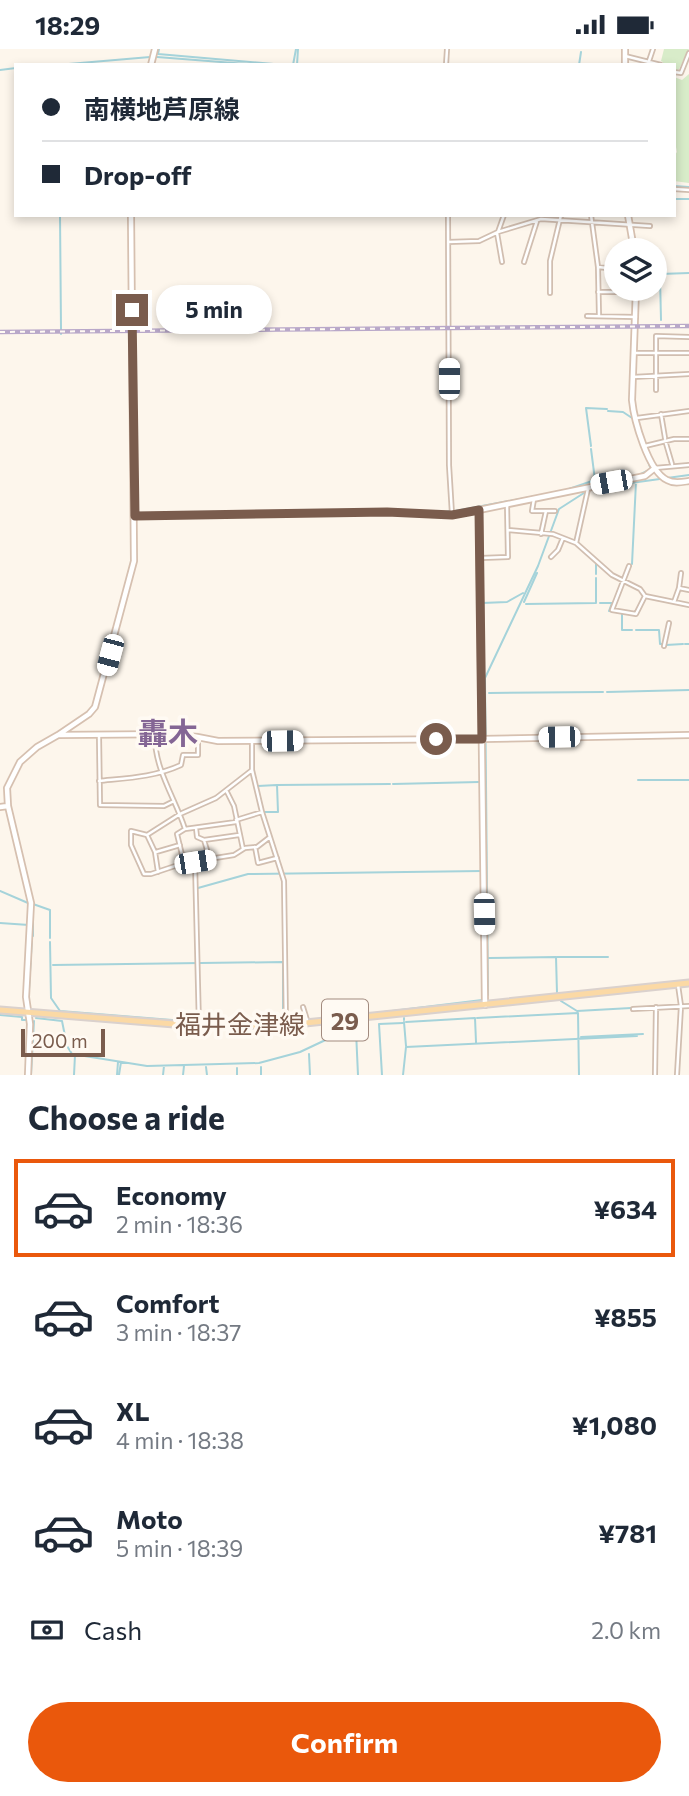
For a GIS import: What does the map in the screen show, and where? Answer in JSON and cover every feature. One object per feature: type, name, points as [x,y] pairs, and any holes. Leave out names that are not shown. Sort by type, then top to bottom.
[{"type":"main road","name":"福井金津線","points":[[0,1010],[199,1025],[286,1025],[689,983]]},
{"type":"street","points":[[625,49],[625,63]]},
{"type":"street","points":[[649,61],[653,49]]},
{"type":"street","points":[[676,72],[681,72],[689,53]]},
{"type":"street","points":[[625,56],[655,63]]},
{"type":"street","points":[[28,1075],[31,1044],[26,997],[31,903],[8,806],[7,788],[20,762],[95,707],[134,561],[131,217]]},
{"type":"street","points":[[447,217],[449,465],[452,515]]},
{"type":"street","points":[[502,262],[498,232],[503,217]]},
{"type":"street","points":[[550,293],[550,261],[560,217]]},
{"type":"street","points":[[591,217],[598,267],[599,316]]},
{"type":"street","points":[[628,217],[632,238]]},
{"type":"street","points":[[448,242],[479,241],[540,218],[591,224],[650,226]]},
{"type":"street","points":[[524,262],[540,218]]},
{"type":"street","points":[[598,267],[604,268]]},
{"type":"street","points":[[598,292],[604,292]]},
{"type":"street","points":[[636,301],[632,400],[636,418],[655,468],[668,481],[689,481]]},
{"type":"street","points":[[586,316],[636,317]]},
{"type":"street","points":[[656,390],[656,337],[689,337]]},
{"type":"street","points":[[635,353],[689,353]]},
{"type":"street","points":[[634,377],[689,374]]},
{"type":"street","points":[[636,418],[689,411]]},
{"type":"street","points":[[661,414],[673,465]]},
{"type":"street","points":[[645,446],[665,440],[689,439]]},
{"type":"street","points":[[135,516],[387,512],[452,515],[645,476],[655,468],[689,465]]},
{"type":"street","points":[[576,543],[589,486]]},
{"type":"street","points":[[534,499],[532,511],[555,511]]},
{"type":"street","points":[[479,558],[508,557],[508,504]]},
{"type":"street","points":[[479,510],[484,738],[485,1005]]},
{"type":"street","points":[[541,534],[546,511]]},
{"type":"street","points":[[508,530],[553,534],[576,543],[623,583],[640,589],[645,596],[689,605]]},
{"type":"street","points":[[551,557],[558,550],[563,538]]},
{"type":"street","points":[[629,566],[612,610],[636,614],[645,596]]},
{"type":"street","points":[[674,602],[681,573]]},
{"type":"street","points":[[679,588],[689,590]]},
{"type":"street","points":[[664,646],[669,623]]},
{"type":"street","points":[[58,735],[182,734],[218,741],[689,735]]},
{"type":"street","points":[[155,735],[163,772],[185,829]]},
{"type":"street","points":[[99,736],[100,806],[164,806],[174,801]]},
{"type":"street","points":[[99,781],[163,772],[181,765],[183,755],[198,755],[198,738]]},
{"type":"street","points":[[252,741],[252,770],[284,881],[286,1025]]},
{"type":"street","points":[[252,770],[226,791],[146,835],[131,831],[131,845],[144,874],[158,873],[184,863],[234,855],[243,849],[255,847],[270,837]]},
{"type":"street","points":[[226,791],[234,806],[243,849]]},
{"type":"street","points":[[0,807],[8,806]]},
{"type":"street","points":[[184,863],[177,834],[185,829],[236,821],[262,812]]},
{"type":"street","points":[[196,828],[197,837],[204,840],[239,835]]},
{"type":"street","points":[[146,835],[155,852],[158,873]]},
{"type":"street","points":[[204,840],[210,860]]},
{"type":"street","points":[[155,852],[180,845]]},
{"type":"street","points":[[255,847],[258,863],[276,858]]},
{"type":"street","points":[[195,862],[199,1025]]},
{"type":"street","points":[[677,1075],[681,1006],[678,985]]},
{"type":"street","points":[[633,1009],[689,1006]]},
{"type":"street","points":[[303,1007],[307,1024]]},
{"type":"street","points":[[655,1075],[656,1007]]},
{"type":"green space","points":[[664,49],[689,49],[678,71],[676,63],[661,61]]},
{"type":"green space","points":[[689,74],[689,183],[676,181],[676,78],[682,80]]},
{"type":"waterway","points":[[159,49],[158,54],[262,63]]},
{"type":"waterway","points":[[293,63],[296,49]]},
{"type":"waterway","points":[[297,63],[298,49]]},
{"type":"waterway","points":[[579,63],[581,52]]},
{"type":"waterway","points":[[80,63],[150,57]]},
{"type":"waterway","points":[[157,57],[234,63]]},
{"type":"waterway","points":[[0,70],[14,68]]},
{"type":"waterway","points":[[676,186],[689,187]]},
{"type":"waterway","points":[[676,199],[689,199]]},
{"type":"waterway","points":[[60,217],[61,329]]},
{"type":"waterway","points":[[667,274],[689,273]]},
{"type":"waterway","points":[[661,301],[661,320]]},
{"type":"waterway","points":[[639,327],[689,327]]},
{"type":"waterway","points":[[591,446],[586,408],[607,409]]},
{"type":"waterway","points":[[608,411],[623,412],[632,418]]},
{"type":"waterway","points":[[566,490],[595,480],[591,449]]},
{"type":"waterway","points":[[646,456],[650,467]]},
{"type":"waterway","points":[[598,482],[639,475],[649,470]]},
{"type":"waterway","points":[[609,486],[689,475]]},
{"type":"waterway","points":[[632,564],[636,482]]},
{"type":"waterway","points":[[488,995],[485,678],[538,566],[559,509],[587,491],[600,487]]},
{"type":"waterway","points":[[455,511],[536,496]]},
{"type":"waterway","points":[[446,512],[450,511]]},
{"type":"waterway","points":[[596,563],[596,574]]},
{"type":"waterway","points":[[524,602],[537,573]]},
{"type":"waterway","points":[[526,604],[596,603],[596,578]]},
{"type":"waterway","points":[[482,603],[507,602],[523,593]]},
{"type":"waterway","points":[[600,603],[612,603],[609,611],[622,613],[622,630],[632,630]]},
{"type":"waterway","points":[[636,630],[659,630],[662,644]]},
{"type":"waterway","points":[[666,645],[683,644]]},
{"type":"waterway","points":[[607,692],[689,690]]},
{"type":"waterway","points":[[489,693],[603,692]]},
{"type":"waterway","points":[[638,780],[689,780]]},
{"type":"waterway","points":[[393,784],[479,782]]},
{"type":"waterway","points":[[277,785],[390,784]]},
{"type":"waterway","points":[[258,786],[277,785],[278,812],[265,812]]},
{"type":"waterway","points":[[198,888],[248,874],[482,871]]},
{"type":"waterway","points":[[0,891],[28,903]]},
{"type":"waterway","points":[[33,936],[33,904],[50,910],[50,938]]},
{"type":"waterway","points":[[0,923],[29,925]]},
{"type":"waterway","points":[[29,989],[32,938]]},
{"type":"waterway","points":[[50,942],[51,998],[60,1011],[197,1022],[283,1021],[283,962],[53,965]]},
{"type":"waterway","points":[[489,958],[556,957],[557,993]]},
{"type":"waterway","points":[[557,957],[608,957]]},
{"type":"waterway","points":[[24,996],[26,962]]},
{"type":"waterway","points":[[359,1015],[482,1000]]},
{"type":"waterway","points":[[561,1001],[577,1011],[631,1008]]},
{"type":"waterway","points":[[477,1018],[578,1013],[579,1075]]},
{"type":"waterway","points":[[0,1015],[22,1017],[22,1020],[27,1020],[28,1027]]},
{"type":"waterway","points":[[36,1018],[62,1021],[67,1046],[72,1054],[147,1066],[259,1063],[300,1052],[351,1028],[355,1023]]},
{"type":"waterway","points":[[406,1022],[475,1018],[476,1042]]},
{"type":"waterway","points":[[31,1075],[34,1021]]},
{"type":"waterway","points":[[404,1022],[406,1046]]},
{"type":"waterway","points":[[382,1075],[379,1024],[403,1023]]},
{"type":"waterway","points":[[356,1031],[358,1075]]},
{"type":"waterway","points":[[581,1037],[643,1034]]},
{"type":"waterway","points":[[403,1075],[406,1047],[637,1036]]},
{"type":"waterway","points":[[309,1054],[310,1075]]},
{"type":"waterway","points":[[74,1075],[75,1055]]},
{"type":"waterway","points":[[117,1075],[118,1062]]},
{"type":"waterway","points":[[119,1075],[121,1062]]},
{"type":"waterway","points":[[163,1075],[164,1066]]},
{"type":"waterway","points":[[183,1075],[184,1066]]},
{"type":"waterway","points":[[206,1067],[207,1075]]},
{"type":"waterway","points":[[261,1067],[261,1075]]},
{"type":"waterway","points":[[237,1068],[237,1075]]},
{"type":"railway","points":[[0,332],[689,326]]},
{"type":"district","name":"轟木","points":[[168,731]]},
{"type":"route","points":[[132,310],[135,516],[387,512],[452,515],[479,510],[482,739],[436,739]]}]
